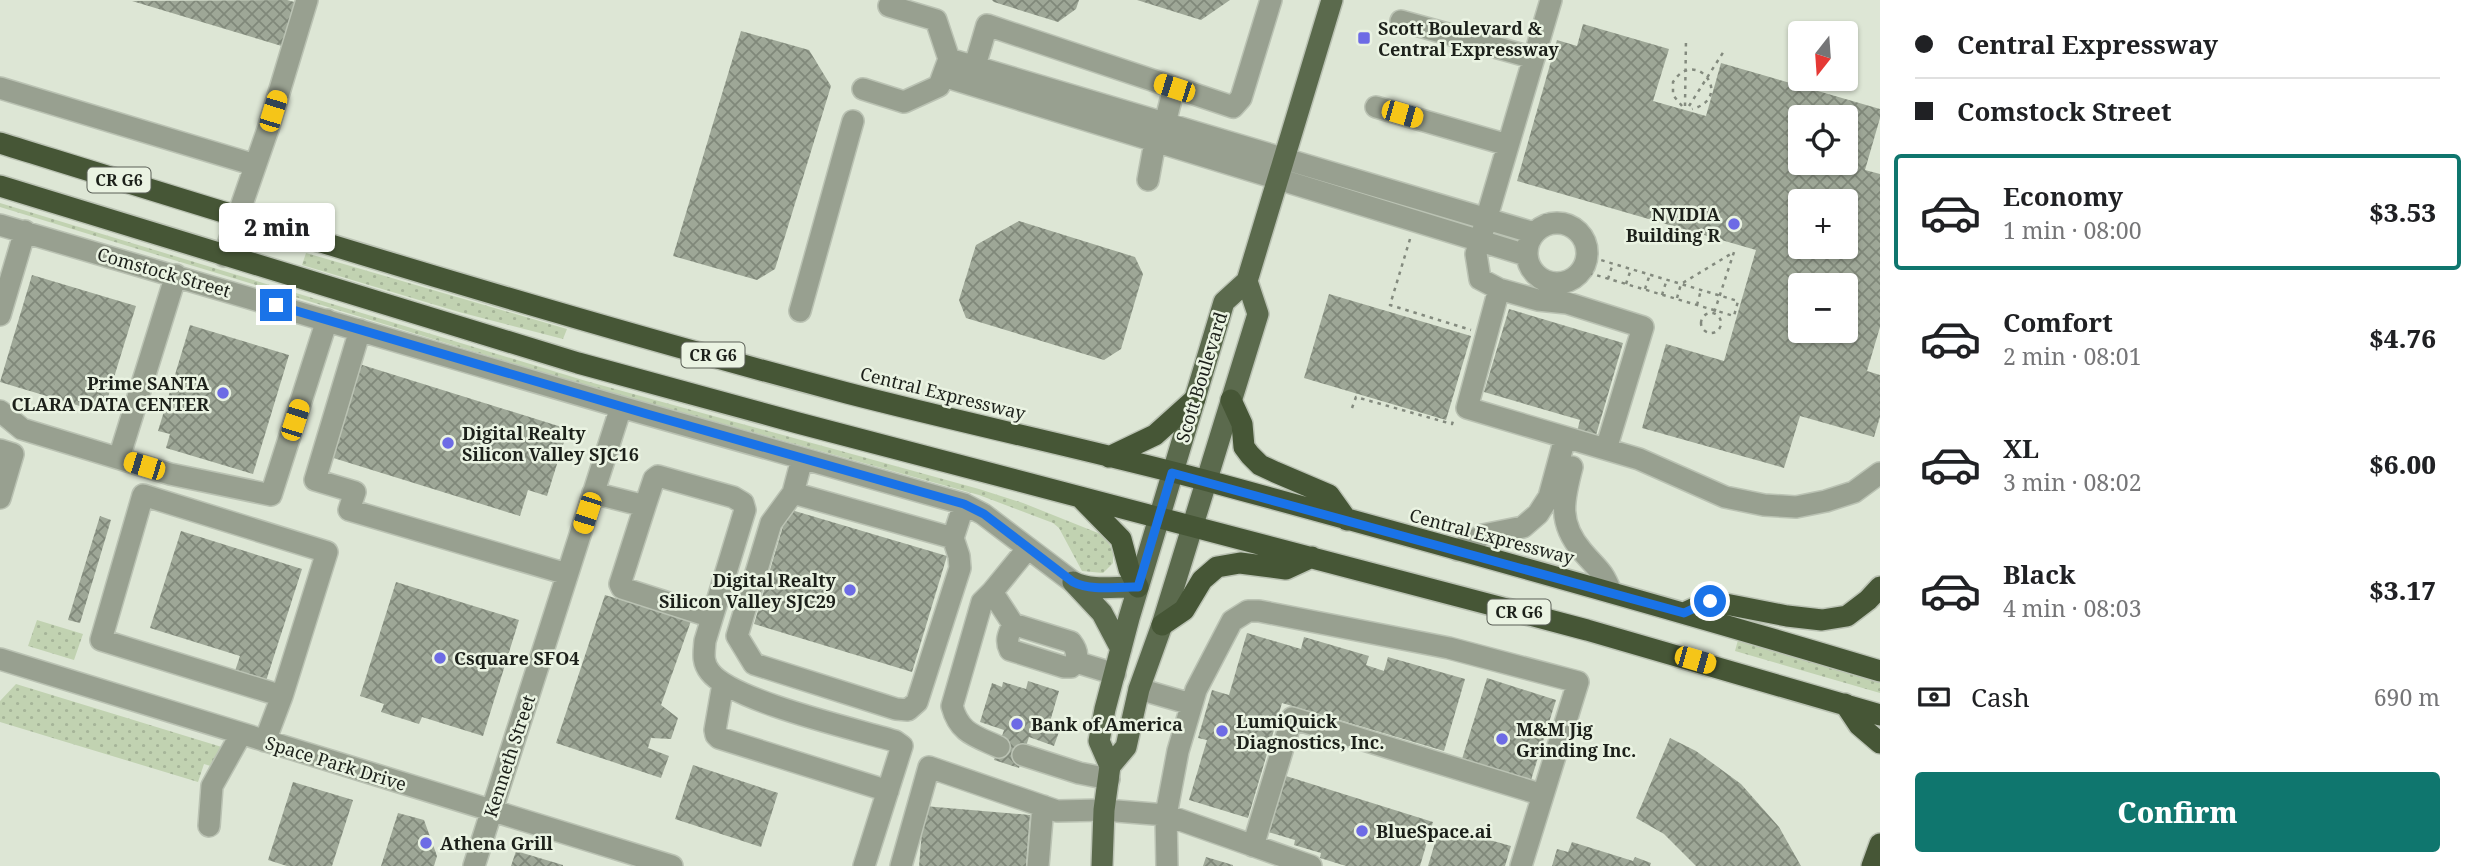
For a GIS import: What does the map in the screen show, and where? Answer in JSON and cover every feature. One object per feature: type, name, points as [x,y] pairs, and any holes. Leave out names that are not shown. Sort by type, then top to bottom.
[{"type":"highway","name":"Central Expressway","points":[[0,143],[397,265],[724,359],[847,393],[1206,481],[1611,592],[1880,671]]},
{"type":"highway","name":"CR G6","points":[[0,187],[578,363],[1587,630],[1880,715]]},
{"type":"highway","points":[[1109,457],[1155,435],[1195,399]]},
{"type":"highway","points":[[1231,400],[1242,424],[1244,447],[1250,455],[1260,465],[1329,495],[1347,520]]},
{"type":"highway","points":[[1080,497],[1121,539],[1129,569],[1138,587]]},
{"type":"highway","points":[[1162,625],[1184,610],[1202,580],[1217,567],[1240,563],[1286,569],[1312,557]]},
{"type":"highway","points":[[1684,613],[1710,601],[1822,620],[1847,616],[1880,587]]},
{"type":"highway","points":[[1845,704],[1859,725],[1880,743]]},
{"type":"highway","points":[[1872,866],[1880,844]]},
{"type":"main road","name":"Scott Boulevard","points":[[1102,866],[1104,810],[1109,772],[1099,741],[1121,649],[1224,302],[1247,281],[1332,0]]},
{"type":"main road","name":"Scott Boulevard","points":[[1109,772],[1126,747],[1139,689],[1162,625],[1258,314],[1247,281]]},
{"type":"main road","points":[[1073,582],[1083,587],[1100,589],[1138,587]]},
{"type":"main road","points":[[1073,582],[1102,613],[1121,649]]},
{"type":"street","points":[[223,256],[307,0]]},
{"type":"street","points":[[972,75],[986,25],[1233,107],[1241,98],[1271,0]]},
{"type":"street","points":[[1551,0],[1476,254],[1480,279],[1491,287],[1538,300],[1567,303],[1643,327],[1606,449]]},
{"type":"street","points":[[863,89],[904,102],[939,86],[946,68],[936,20],[890,6]]},
{"type":"street","points":[[1401,20],[1534,58]]},
{"type":"street","points":[[946,68],[1164,123],[1529,232],[1552,223],[1572,227],[1586,242],[1586,263],[1581,272],[1563,283],[1543,280],[1535,274],[1526,255],[1529,232]]},
{"type":"street","points":[[972,75],[1155,142],[1526,255]]},
{"type":"street","points":[[0,88],[255,165]]},
{"type":"street","points":[[1148,180],[1155,142],[1164,123],[1174,88]]},
{"type":"street","points":[[1376,107],[1508,145]]},
{"type":"street","points":[[800,312],[853,121]]},
{"type":"street","name":"Comstock Street","points":[[1,227],[25,231],[621,407],[964,504],[984,514],[1073,582]]},
{"type":"street","points":[[0,315],[25,231]]},
{"type":"street","points":[[119,458],[176,275]]},
{"type":"street","points":[[1499,289],[1467,408],[1639,459],[1725,497],[1764,505],[1796,507],[1826,501],[1854,492],[1880,473]]},
{"type":"street","points":[[0,411],[22,429],[170,474],[271,495],[327,320]]},
{"type":"street","points":[[360,330],[315,480],[355,492],[349,510],[567,574]]},
{"type":"street","name":"Kenneth Street","points":[[474,866],[621,407]]},
{"type":"street","points":[[1458,550],[1483,535],[1523,527],[1538,514],[1549,497],[1572,440]]},
{"type":"street","points":[[1572,440],[1564,518],[1569,535],[1603,572],[1611,592]]},
{"type":"street","points":[[0,450],[13,454],[0,498]]},
{"type":"street","points":[[802,459],[793,493],[771,523],[737,636],[754,664],[896,709],[908,710],[917,702],[960,568],[953,538],[964,504]]},
{"type":"street","points":[[712,617],[622,588],[620,584],[654,479],[659,476],[733,497],[743,503],[745,510],[705,641],[703,660],[708,670],[723,684],[778,707],[895,741],[902,746],[864,866]]},
{"type":"street","points":[[593,493],[645,506]]},
{"type":"street","points":[[793,493],[953,538]]},
{"type":"street","points":[[265,741],[282,696],[327,552],[143,495],[101,640],[282,696]]},
{"type":"street","points":[[999,747],[968,732],[956,721],[952,706],[982,602],[1028,548]]},
{"type":"street","points":[[992,592],[1013,624],[1007,644],[1010,650],[1064,667],[1071,667],[1076,662],[1115,674]]},
{"type":"street","points":[[1167,866],[1166,815],[1178,751],[1191,704],[1233,621],[1248,611],[1259,611],[1501,661],[1578,682],[1521,866]]},
{"type":"street","name":"Space Park Drive","points":[[0,659],[671,866]]},
{"type":"street","points":[[723,684],[715,730],[719,738],[888,791]]},
{"type":"street","points":[[1139,689],[1191,704]]},
{"type":"street","points":[[1253,846],[1292,718],[1543,795]]},
{"type":"street","points":[[209,826],[212,786],[240,734]]},
{"type":"street","points":[[1023,755],[1079,774],[1109,772]]},
{"type":"street","points":[[901,866],[929,767],[1057,811],[1104,810],[1166,815],[1311,866]]},
{"type":"street","points":[[1038,866],[1043,806]]},
{"type":"path","points":[[1686,39],[1688,108]]},
{"type":"path","points":[[1688,108],[1724,51]]},
{"type":"path","points":[[1678,108],[1688,108],[1700,107],[1709,99],[1711,87],[1707,77],[1695,70],[1677,76],[1672,88],[1676,101],[1688,108]]},
{"type":"path","points":[[1529,232],[1536,219],[1546,215],[1567,216],[1584,226],[1590,235],[1594,244],[1594,258],[1589,273],[1578,286],[1566,291]]},
{"type":"path","points":[[1411,235],[1390,305],[1479,332]]},
{"type":"path","points":[[1677,299],[1681,284],[1734,252],[1715,312]]},
{"type":"path","points":[[1589,273],[1734,316],[1738,301],[1594,258]]},
{"type":"path","points":[[1608,279],[1613,263]]},
{"type":"path","points":[[1626,284],[1631,269]]},
{"type":"path","points":[[1645,289],[1650,274]]},
{"type":"path","points":[[1662,295],[1667,279]]},
{"type":"path","points":[[1697,305],[1701,290]]},
{"type":"path","points":[[1715,312],[1721,320],[1721,326],[1717,331],[1707,332],[1701,324],[1702,317],[1715,312]]},
{"type":"path","points":[[1352,408],[1356,397],[1452,424],[1456,411]]},
{"type":"green space","points":[[0,203],[586,381],[1023,503],[1111,539],[1108,542],[1113,551],[1113,563],[1103,573],[1082,571],[1059,528],[1053,523],[979,495],[587,386],[0,207]]},
{"type":"green space","points":[[306,253],[567,329],[563,339],[459,312],[302,265]]},
{"type":"green space","points":[[37,620],[83,634],[74,660],[28,646]]},
{"type":"green space","points":[[1738,640],[1880,682],[1880,693],[1735,651]]},
{"type":"green space","points":[[16,684],[225,748],[214,767],[204,764],[198,782],[0,722],[0,701]]},
{"type":"building","points":[[287,0],[298,3],[285,47],[132,1]]},
{"type":"building","points":[[992,0],[1079,0],[1076,9],[1058,22]]},
{"type":"building","points":[[1137,0],[1230,0],[1201,20]]},
{"type":"building","name":"NVIDIA Building R","points":[[1583,24],[1669,49],[1653,101],[1706,116],[1721,63],[1788,82],[1788,91],[1818,91],[1880,109],[1880,118],[1865,170],[1880,174],[1880,327],[1867,371],[1880,375],[1880,417],[1874,437],[1800,416],[1784,468],[1642,428],[1666,344],[1724,361],[1756,250],[1517,181],[1557,40],[1577,46]]},
{"type":"building","points":[[741,31],[809,50],[831,86],[775,269],[757,280],[673,256]]},
{"type":"building","points":[[1019,221],[1135,257],[1143,274],[1121,349],[1104,360],[966,318],[959,300],[976,245]]},
{"type":"building","points":[[32,275],[136,306],[103,413],[0,382]]},
{"type":"building","points":[[1329,294],[1471,336],[1446,420],[1304,378]]},
{"type":"building","points":[[1509,309],[1623,343],[1594,442],[1576,436],[1580,420],[1484,392]]},
{"type":"building","name":"Prime SANTA CLARA DATA CENTER","points":[[190,325],[289,355],[253,474],[166,448],[170,434],[158,431]]},
{"type":"building","name":"Digital Realty Silicon Valley SJC16","points":[[356,363],[568,429],[547,496],[528,490],[520,516],[327,456]]},
{"type":"building","name":"Digital Realty Silicon Valley SJC29","points":[[788,509],[947,556],[912,672],[754,624]]},
{"type":"building","points":[[100,516],[111,520],[80,623],[68,620]]},
{"type":"building","points":[[181,531],[302,569],[266,681],[235,671],[240,656],[150,628]]},
{"type":"building","name":"Csquare SFO4","points":[[396,582],[519,620],[483,736],[422,717],[419,724],[381,712],[384,704],[360,696]]},
{"type":"building","points":[[605,595],[691,621],[661,705],[678,718],[671,739],[651,738],[648,748],[669,756],[661,778],[556,743]]},
{"type":"building","points":[[1247,633],[1301,649],[1304,637],[1369,656],[1366,665],[1384,671],[1388,657],[1465,679],[1444,751],[1282,703],[1248,818],[1189,800],[1207,740],[1198,738],[1212,690],[1229,695]]},
{"type":"building","points":[[1487,678],[1556,700],[1531,780],[1462,759]]},
{"type":"building","name":"Bank of America","points":[[1028,681],[1059,691],[1049,725],[1060,729],[1054,746],[1029,737],[1019,768],[994,760],[1004,730],[980,722],[992,683],[1002,687],[1003,682],[1026,689]]},
{"type":"building","points":[[1670,738],[1696,751],[1741,784],[1779,827],[1801,866],[1696,866],[1664,834],[1636,818]]},
{"type":"building","points":[[693,765],[778,793],[761,847],[675,819]]},
{"type":"building","points":[[1286,776],[1433,822],[1420,866],[1346,866],[1320,858],[1321,853],[1294,845],[1295,840],[1268,832]]},
{"type":"building","points":[[293,782],[353,800],[332,866],[287,866],[268,860]]},
{"type":"building","points":[[924,806],[1030,815],[1026,866],[919,866]]},
{"type":"building","points":[[398,813],[424,820],[437,856],[434,866],[381,866]]},
{"type":"building","points":[[1440,826],[1511,846],[1505,866],[1428,866]]},
{"type":"building","points":[[1572,842],[1633,861],[1635,857],[1651,863],[1650,866],[1552,866],[1557,849],[1568,852]]},
{"type":"building","points":[[516,851],[563,865],[563,866],[511,866]]},
{"type":"building","points":[[1206,857],[1233,865],[1233,866],[1203,866]]},
{"type":"place","name":"Scott Boulevard & Central Expressway","points":[[1364,38]]},
{"type":"place","name":"NVIDIA Building R","points":[[1734,224]]},
{"type":"place","name":"Prime SANTA CLARA DATA CENTER","points":[[223,393]]},
{"type":"place","name":"Digital Realty Silicon Valley SJC16","points":[[448,443]]},
{"type":"place","name":"Digital Realty Silicon Valley SJC29","points":[[850,590]]},
{"type":"place","name":"Csquare SFO4","points":[[440,658]]},
{"type":"place","name":"Bank of America","points":[[1017,724]]},
{"type":"place","name":"LumiQuick Diagnostics, Inc.","points":[[1222,731]]},
{"type":"place","name":"M&M Jig Grinding Inc.","points":[[1502,739]]},
{"type":"place","name":"BlueSpace.ai","points":[[1362,831]]},
{"type":"place","name":"Athena Grill","points":[[426,843]]},
{"type":"route","points":[[276,305],[964,504],[984,514],[1083,587],[1138,587],[1172,473],[1684,613],[1710,601]]}]
